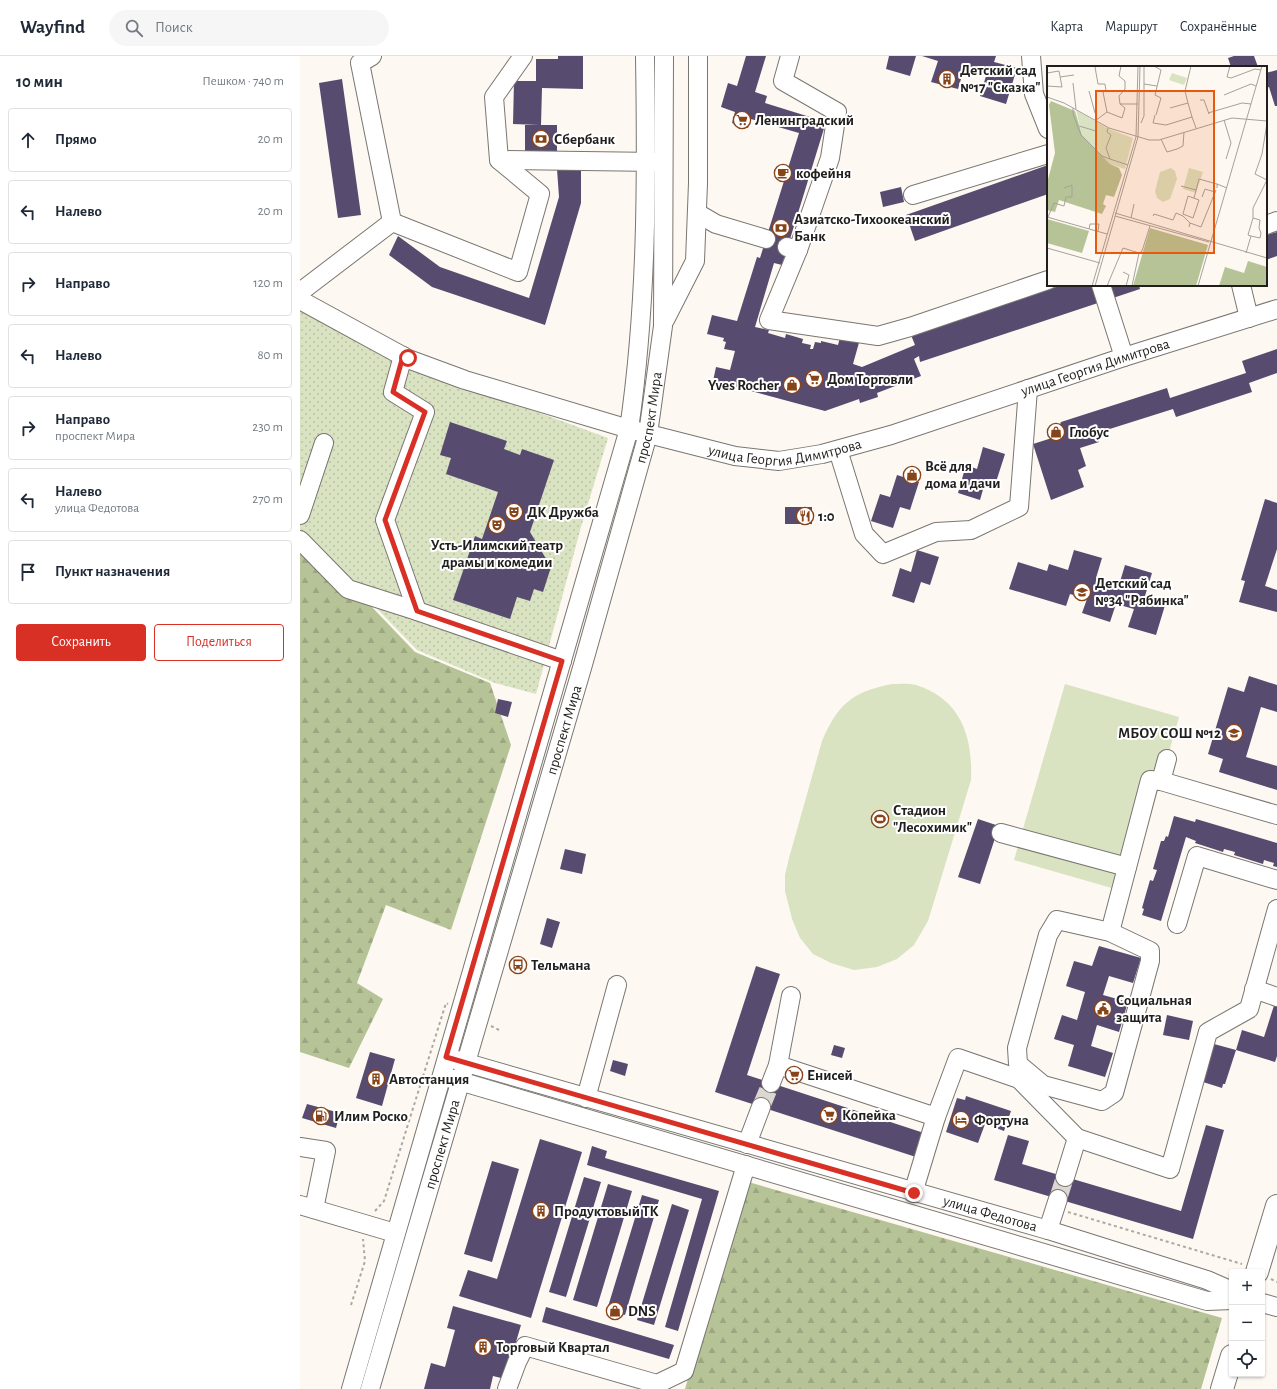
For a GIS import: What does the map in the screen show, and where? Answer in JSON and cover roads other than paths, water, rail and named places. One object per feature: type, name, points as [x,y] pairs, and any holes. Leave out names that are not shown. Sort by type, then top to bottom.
[{"type":"main road","points":[[1258,1269],[1277,1206]]},
{"type":"main road","points":[[1222,1389],[1229,1366]]},
{"type":"street","points":[[372,56],[360,63],[392,222]]},
{"type":"street","points":[[392,222],[518,272],[540,194],[499,160],[494,97],[523,56]]},
{"type":"street","name":"проспект Мира","points":[[351,1389],[440,1076],[629,429],[636,383],[643,309],[646,162],[645,56]]},
{"type":"street","name":"проспект Мира","points":[[370,1389],[459,1081],[582,668],[648,434],[662,326],[664,56]]},
{"type":"street","points":[[662,326],[695,261],[697,213],[698,56]]},
{"type":"street","points":[[790,56],[783,81],[837,112],[830,158],[793,249],[769,320],[878,336],[910,327],[1047,280]]},
{"type":"street","points":[[1031,56],[1034,94],[1047,126]]},
{"type":"street","points":[[913,195],[1047,154]]},
{"type":"street","points":[[499,160],[664,162]]},
{"type":"street","points":[[697,213],[716,224],[766,239]]},
{"type":"street","points":[[1267,225],[1277,221]]},
{"type":"street","points":[[300,292],[392,222]]},
{"type":"street","points":[[1101,286],[1124,357]]},
{"type":"street","points":[[1241,286],[1249,318]]},
{"type":"street","name":"улица Георгия Димитрова","points":[[300,300],[403,356],[465,380],[648,434],[735,456],[779,461],[822,454],[891,435],[1124,357],[1277,309]]},
{"type":"street","points":[[403,356],[393,392],[425,412],[385,520],[417,611]]},
{"type":"street","points":[[838,450],[864,534],[883,554],[936,532],[972,530],[1019,507],[1028,389]]},
{"type":"street","points":[[300,515],[324,443]]},
{"type":"street","points":[[300,540],[348,589],[562,661]]},
{"type":"street","points":[[1161,781],[1167,758]]},
{"type":"street","points":[[1110,932],[1150,780],[1161,781],[1277,815]]},
{"type":"street","points":[[1001,833],[1127,867]]},
{"type":"street","points":[[1177,924],[1197,856],[1277,880]]},
{"type":"street","points":[[914,1193],[936,1116],[958,1058],[1019,1079],[1077,1138],[1170,1170],[1208,1032],[1248,1009],[1277,909]]},
{"type":"street","points":[[1057,920],[1110,932],[1150,951],[1150,961],[1114,1093],[1102,1101],[1043,1085],[1018,1064],[1017,1048],[1048,934],[1057,920]]},
{"type":"street","points":[[586,1098],[617,985]]},
{"type":"street","points":[[1254,990],[1277,996]]},
{"type":"street","points":[[771,1083],[778,1065],[791,996]]},
{"type":"street","name":"улица Федотова","points":[[446,1057],[914,1193],[1048,1230],[1207,1280],[1229,1290]]},
{"type":"street","points":[[778,1065],[936,1116]]},
{"type":"street","points":[[440,1076],[1207,1301],[1229,1300]]},
{"type":"street","points":[[746,1144],[761,1107]]},
{"type":"street","points":[[1065,1177],[1077,1138]]},
{"type":"street","points":[[300,1147],[326,1151],[307,1207],[395,1233]]},
{"type":"street","points":[[507,1389],[517,1362],[525,1346],[656,1386],[684,1371],[746,1165]]},
{"type":"street","points":[[1048,1230],[1056,1203]]},
{"type":"street","points":[[1265,1304],[1277,1307]]},
{"type":"tunnel","points":[[761,1107],[771,1083]]},
{"type":"tunnel","points":[[1058,1199],[1065,1177]]},
{"type":"place","name":"Детский сад №17 \"Сказка\"","points":[[947,79]]},
{"type":"place","name":"Ленинградский","points":[[742,120]]},
{"type":"place","name":"Сбербанк","points":[[541,139]]},
{"type":"place","name":"кофейня","points":[[783,173]]},
{"type":"place","name":"Азиатско-Тихоокеанский Банк","points":[[781,228]]},
{"type":"place","name":"Дом Торговли","points":[[814,379]]},
{"type":"place","name":"Yves Rocher","points":[[792,385]]},
{"type":"place","name":"Глобус","points":[[1056,432]]},
{"type":"place","name":"Всё для дома и дачи","points":[[912,475]]},
{"type":"place","name":"ДК Дружба","points":[[514,512]]},
{"type":"place","name":"1:0","points":[[805,516]]},
{"type":"place","name":"Усть-Илимский театр драмы и комедии","points":[[497,525]]},
{"type":"place","name":"Детский сад №34 \"Рябинка\"","points":[[1082,592]]},
{"type":"place","name":"МБОУ СОШ №12","points":[[1234,733]]},
{"type":"place","name":"Стадион \"Лесохимик\"","points":[[880,819]]},
{"type":"place","name":"Тельмана","points":[[518,965]]},
{"type":"place","name":"Социальная защита","points":[[1103,1009]]},
{"type":"place","name":"Енисей","points":[[794,1075]]},
{"type":"place","name":"Автостанция","points":[[376,1079]]},
{"type":"place","name":"Копейка","points":[[829,1115]]},
{"type":"place","name":"Илим Роско","points":[[321,1116]]},
{"type":"place","name":"Фортуна","points":[[961,1120]]},
{"type":"place","name":"Продуктовый ТК","points":[[541,1211]]},
{"type":"place","name":"DNS","points":[[615,1311]]},
{"type":"place","name":"Торговый Квартал","points":[[483,1347]]}]
